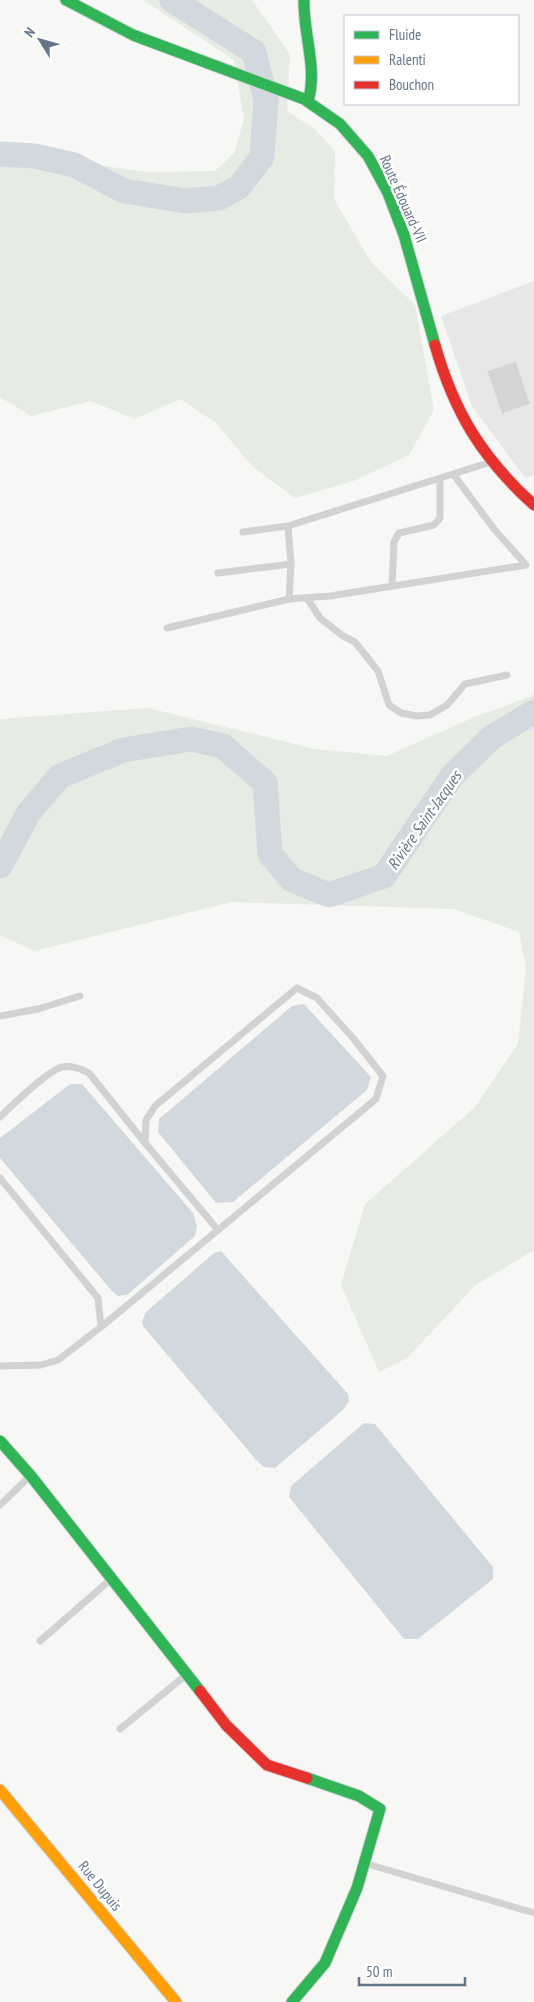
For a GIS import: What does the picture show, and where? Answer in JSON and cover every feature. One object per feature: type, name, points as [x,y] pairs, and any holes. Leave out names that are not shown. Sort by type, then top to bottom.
[{"type":"street","name":"Route Édouard-VII","points":[[66,0],[133,35],[308,100],[343,125],[362,147],[379,175],[407,242],[451,394],[473,438],[491,462],[534,505]]},
{"type":"street","points":[[304,0],[305,32],[312,76],[308,100]]},
{"type":"street","points":[[0,1441],[31,1476],[226,1724],[266,1765],[359,1796],[380,1809],[357,1888],[325,1963],[292,2002]]},
{"type":"street","name":"Rue Dupuis","points":[[0,1790],[176,2002]]},
{"type":"lane","points":[[244,532],[288,526],[440,480],[491,462]]},
{"type":"lane","points":[[167,628],[289,599],[392,586],[526,565],[494,529],[454,474]]},
{"type":"lane","points":[[392,586],[394,542],[399,533],[434,525],[440,518],[440,480]]},
{"type":"lane","points":[[288,526],[291,564],[289,599]]},
{"type":"lane","points":[[218,573],[291,564]]},
{"type":"lane","points":[[307,598],[320,618],[343,636],[355,642],[378,671],[389,705],[401,713],[416,716],[430,715],[447,705],[465,684],[507,675]]},
{"type":"lane","points":[[0,1366],[42,1365],[58,1360],[102,1327],[376,1099],[384,1076],[354,1038],[317,998],[297,988],[156,1106],[146,1120],[145,1143]]},
{"type":"lane","points":[[0,1016],[80,996]]},
{"type":"lane","points":[[0,1117],[16,1100],[61,1067],[77,1067],[89,1073],[218,1230]]},
{"type":"lane","points":[[0,1178],[98,1298],[102,1327]]},
{"type":"lane","points":[[0,1505],[31,1476]]},
{"type":"lane","points":[[40,1641],[111,1578]]},
{"type":"lane","points":[[120,1729],[187,1674]]},
{"type":"lane","points":[[364,1863],[534,1913]]},
{"type":"shaded area","points":[[143,0],[252,0],[290,54],[287,111],[315,129],[335,151],[334,199],[371,262],[415,305],[434,410],[409,455],[356,480],[295,498],[252,466],[216,423],[180,399],[135,419],[91,401],[31,416],[0,397],[0,151],[146,172],[215,171],[234,153],[244,119],[234,60]]},
{"type":"shaded area","points":[[534,281],[534,475],[525,478],[472,406],[441,316]]},
{"type":"shaded area","points":[[534,695],[534,1250],[476,1285],[407,1358],[379,1372],[341,1285],[365,1204],[474,1108],[518,1044],[526,969],[519,932],[454,909],[232,902],[34,951],[0,935],[0,719],[148,708],[315,749],[387,756],[472,718]]},
{"type":"shaded area","points":[[304,1004],[371,1077],[367,1090],[233,1202],[216,1203],[158,1132],[159,1119],[292,1006]]},
{"type":"shaded area","points":[[70,1084],[82,1084],[193,1213],[197,1226],[195,1236],[127,1295],[118,1296],[111,1290],[0,1158],[0,1138]]},
{"type":"shaded area","points":[[221,1251],[348,1394],[349,1401],[343,1410],[275,1468],[264,1467],[257,1461],[143,1326],[142,1321],[146,1312],[214,1253]]},
{"type":"shaded area","points":[[364,1423],[375,1424],[493,1567],[493,1579],[418,1639],[404,1639],[289,1497],[291,1486]]},
{"type":"building","points":[[516,361],[530,404],[502,414],[487,371]]},
{"type":"waterway","name":"Rivière Saint-Jacques","points":[[0,154],[35,156],[74,165],[124,191],[185,201],[219,198],[239,187],[262,157],[266,100],[254,52],[172,0]]},
{"type":"waterway","name":"Rivière Saint-Jacques","points":[[0,866],[29,812],[60,776],[123,750],[191,739],[223,746],[265,783],[270,854],[292,880],[329,895],[384,876],[452,776],[492,737],[534,712]]},
{"type":"traffic: fast","points":[[66,0],[133,35],[304,99],[340,124],[368,156],[388,193],[404,235],[435,345]]},
{"type":"traffic: fast","points":[[304,0],[311,64],[311,89],[308,101]]},
{"type":"traffic: fast","points":[[0,1441],[31,1476],[200,1691]]},
{"type":"traffic: fast","points":[[292,2002],[325,1963],[357,1888],[380,1809],[359,1796],[307,1778]]},
{"type":"traffic: slow","points":[[0,1790],[176,2002]]},
{"type":"traffic: jam","points":[[435,345],[451,392],[472,432],[499,470],[534,505]]},
{"type":"traffic: jam","points":[[200,1691],[226,1725],[267,1765],[307,1778]]}]
